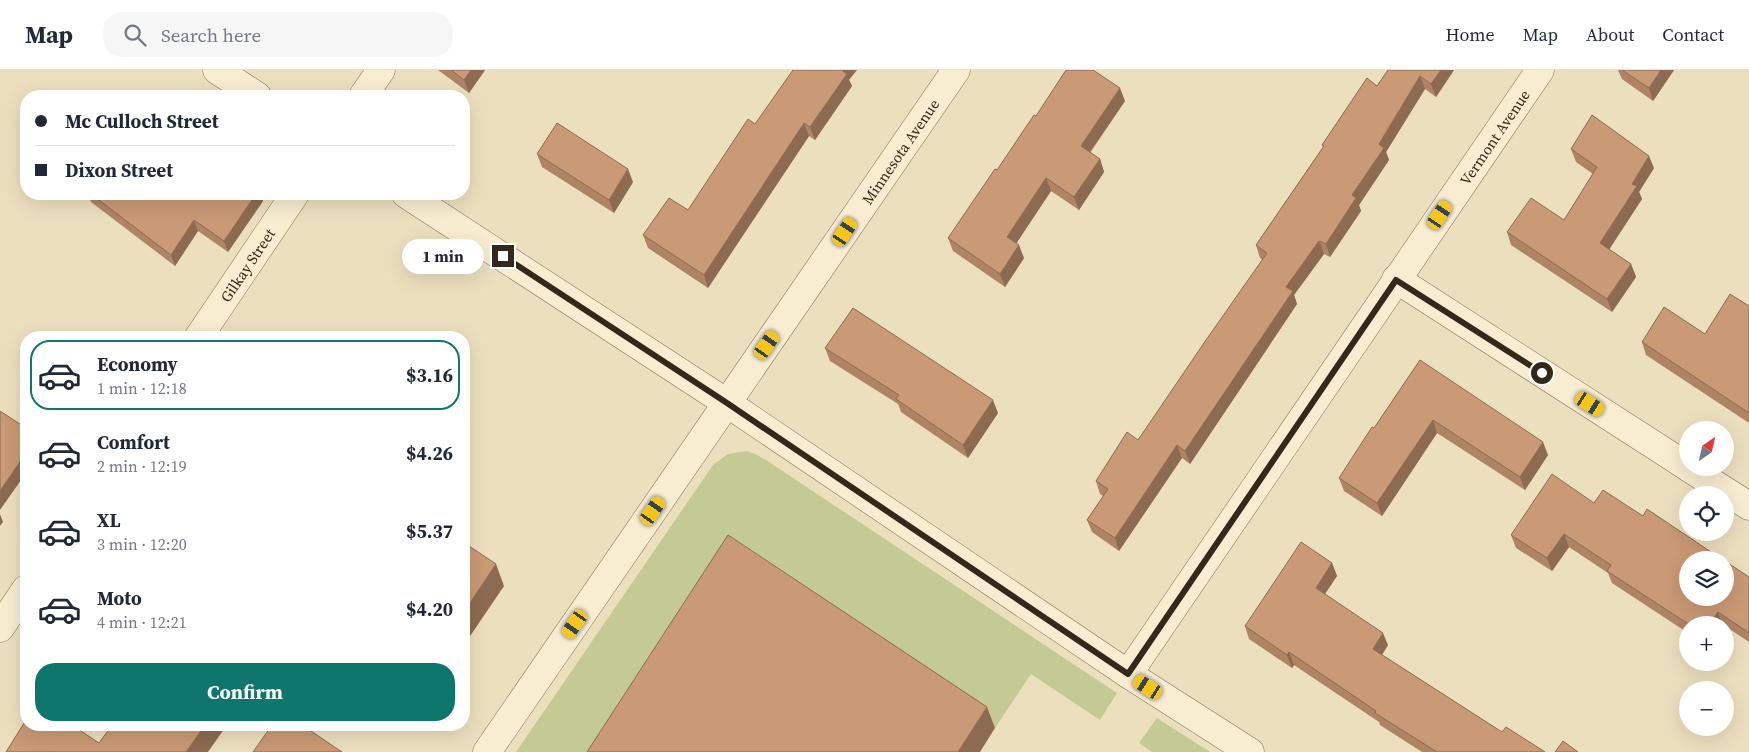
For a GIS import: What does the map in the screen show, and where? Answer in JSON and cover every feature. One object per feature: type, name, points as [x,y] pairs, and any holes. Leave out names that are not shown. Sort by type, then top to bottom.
[{"type":"street","points":[[217,70],[248,90]]},
{"type":"street","points":[[367,90],[381,70]]},
{"type":"street","name":"Minnesota Avenue","points":[[487,752],[956,70]]},
{"type":"street","name":"Vermont Avenue","points":[[1128,674],[1540,70]]},
{"type":"street","name":"Gilkay Street","points":[[203,331],[292,200]]},
{"type":"street","points":[[415,200],[727,403],[1128,674],[1250,752]]},
{"type":"street","points":[[1396,280],[1679,461]]},
{"type":"street","points":[[1702,476],[1749,506]]},
{"type":"street","points":[[0,628],[20,598]]},
{"type":"green space","points":[[746,451],[766,460],[1117,693],[1100,720],[1031,674],[995,728],[588,752],[516,752],[713,465],[728,454]]},
{"type":"green space","points":[[1157,718],[1210,752],[1152,752],[1139,743]]},
{"type":"building","points":[[451,70],[471,70],[464,80]]},
{"type":"building","points":[[793,70],[843,70],[847,74],[810,127],[804,123],[704,275],[643,235],[669,198],[688,210],[748,119],[755,124]]},
{"type":"building","points":[[1066,70],[1093,70],[1120,88],[1081,146],[1100,159],[1074,197],[1046,178],[1007,237],[1019,245],[1000,274],[948,238],[995,169],[997,170],[1034,115],[1036,116]]},
{"type":"building","points":[[1388,70],[1441,70],[1431,84],[1420,76],[1379,144],[1384,148],[1352,195],[1356,198],[1326,244],[1319,241],[1286,287],[1293,291],[1185,451],[1177,445],[1115,538],[1087,520],[1108,489],[1096,481],[1127,432],[1138,440],[1267,253],[1256,245],[1324,146],[1322,145],[1367,78],[1377,86]]},
{"type":"building","points":[[1622,70],[1661,70],[1649,88]]},
{"type":"building","points":[[1592,115],[1649,156],[1632,184],[1637,186],[1600,243],[1631,264],[1607,299],[1507,232],[1531,198],[1564,220],[1597,167],[1571,149]]},
{"type":"building","points":[[557,123],[628,169],[609,200],[537,154]]},
{"type":"building","points":[[99,200],[252,200],[224,241],[194,220],[171,255]]},
{"type":"building","points":[[1730,294],[1749,306],[1749,413],[1642,342],[1664,307],[1705,334]]},
{"type":"building","points":[[853,308],[993,400],[963,445],[896,399],[899,395],[825,348]]},
{"type":"building","points":[[1420,360],[1543,442],[1520,477],[1433,420],[1377,503],[1339,478],[1372,427],[1374,428]]},
{"type":"building","points":[[0,411],[20,424],[20,462],[0,491]]},
{"type":"building","points":[[1552,474],[1594,503],[1603,490],[1643,516],[1647,509],[1679,530],[1679,541],[1695,541],[1710,551],[1679,551],[1679,606],[1734,606],[1734,567],[1749,577],[1749,633],[1734,623],[1734,616],[1724,616],[1718,612],[1715,616],[1679,616],[1679,618],[1607,571],[1611,565],[1564,534],[1547,558],[1511,535]]},
{"type":"building","points":[[728,535],[987,707],[958,752],[587,752]]},
{"type":"building","points":[[1301,542],[1332,563],[1316,588],[1383,633],[1373,649],[1502,732],[1506,727],[1545,752],[1437,752],[1375,713],[1376,711],[1289,652],[1287,655],[1245,626]]},
{"type":"building","points":[[470,547],[496,564],[470,603]]},
{"type":"building","points":[[20,730],[81,731],[99,743],[108,731],[201,731],[186,752],[6,752]]},
{"type":"building","points":[[268,731],[311,731],[342,752],[253,752]]},
{"type":"building","points":[[1563,741],[1578,752],[1555,752]]},
{"type":"route","points":[[503,256],[727,403],[1128,674],[1396,280],[1542,373]]}]
